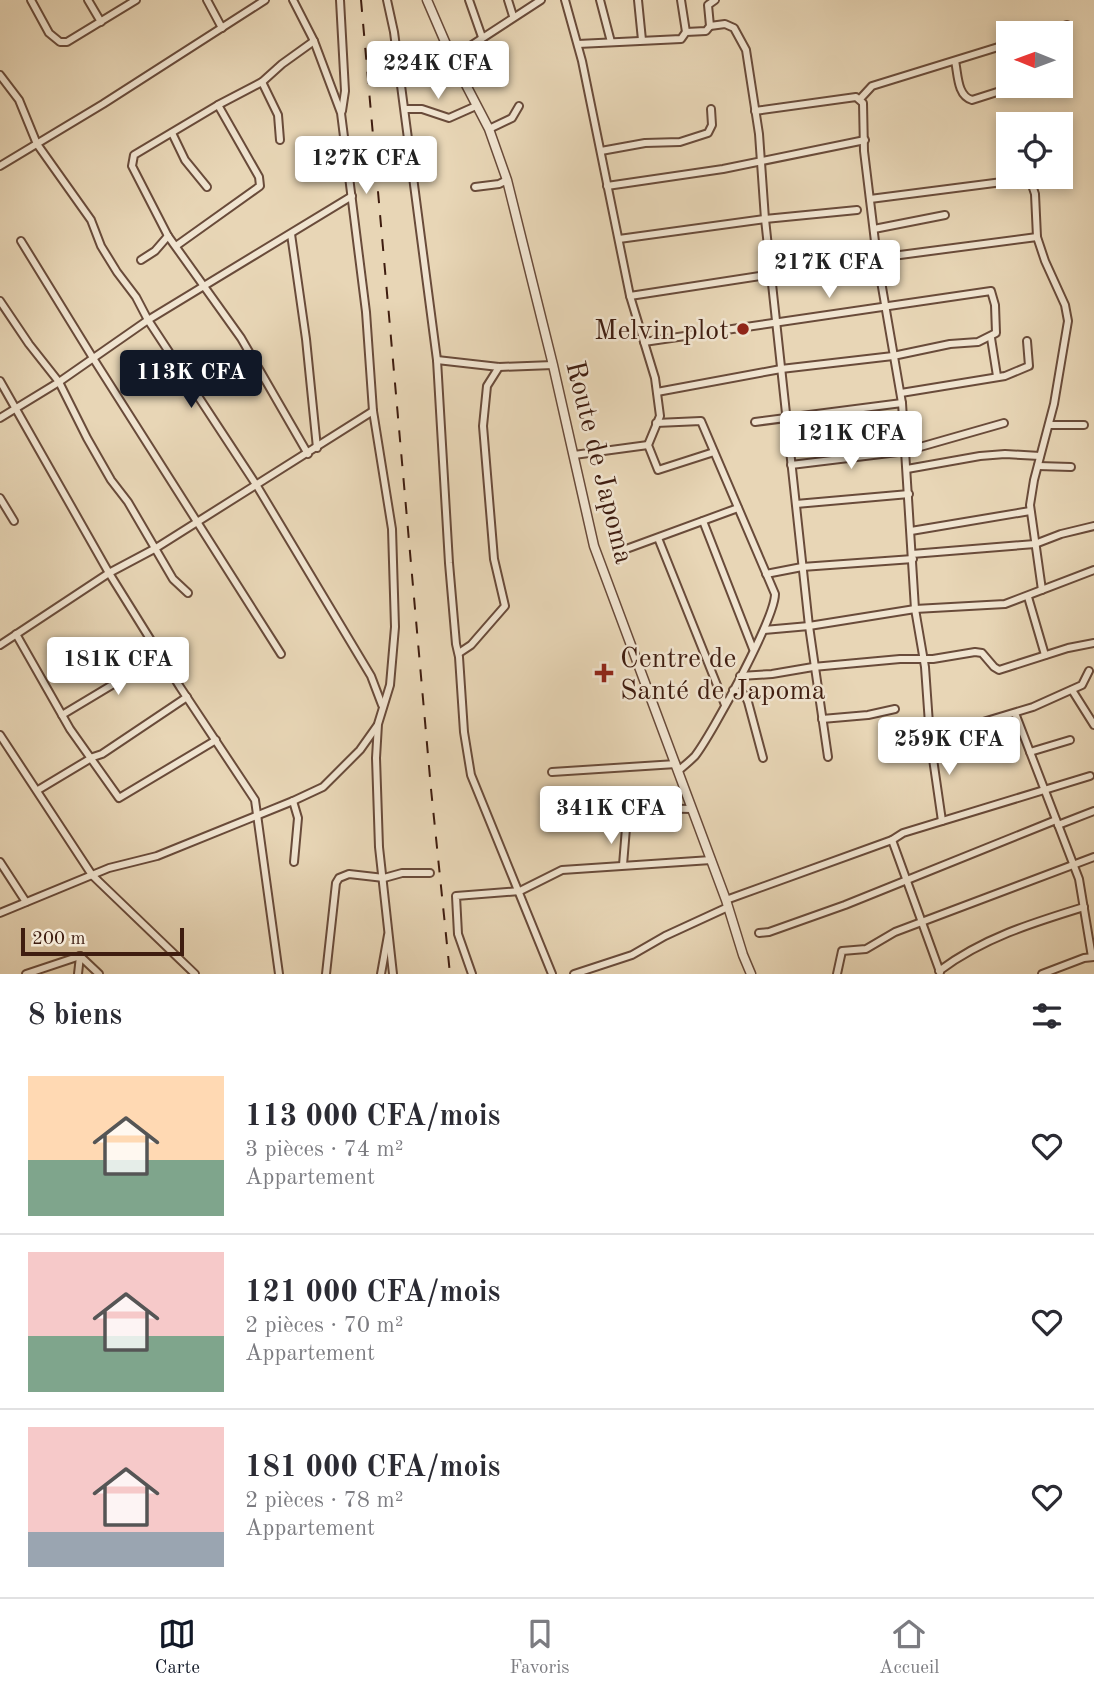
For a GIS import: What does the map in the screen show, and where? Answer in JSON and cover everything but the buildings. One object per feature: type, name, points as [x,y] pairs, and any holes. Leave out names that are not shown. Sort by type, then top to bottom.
[{"type":"street","points":[[31,0],[49,33],[60,42],[67,42],[136,0]]},
{"type":"street","points":[[88,0],[101,22]]},
{"type":"street","points":[[207,0],[222,28]]},
{"type":"street","points":[[0,166],[265,0]]},
{"type":"street","points":[[293,0],[314,41],[341,113],[366,312],[373,411],[392,529],[396,591],[392,670],[378,724],[376,758],[379,847],[394,974]]},
{"type":"street","points":[[340,0],[345,91],[341,113]]},
{"type":"street","points":[[387,0],[405,109],[438,360],[448,551],[471,775],[552,974]]},
{"type":"street","name":"Route de Japoma","points":[[427,0],[452,58],[489,129],[507,180],[594,545],[751,974]]},
{"type":"street","points":[[469,0],[482,37]]},
{"type":"street","points":[[508,0],[513,16]]},
{"type":"street","points":[[452,58],[541,0]]},
{"type":"street","points":[[565,0],[579,44],[630,296],[657,391],[660,410],[648,446],[658,470],[714,452]]},
{"type":"street","points":[[600,0],[611,42]]},
{"type":"street","points":[[638,0],[642,40]]},
{"type":"street","points":[[579,44],[681,39],[686,32],[681,0]]},
{"type":"street","points":[[710,26],[708,5],[715,0]]},
{"type":"street","points":[[686,32],[706,31],[710,26],[725,24],[734,28],[746,50],[761,160],[813,667],[828,757]]},
{"type":"street","points":[[308,454],[240,338],[168,236],[132,166],[134,155],[262,82],[314,41]]},
{"type":"street","points":[[860,99],[872,86],[996,48]]},
{"type":"street","points":[[956,61],[962,94],[967,99],[996,92]]},
{"type":"street","points":[[0,75],[19,100],[37,144],[91,220],[101,246],[117,272],[136,297],[148,320],[257,486],[371,676],[383,706]]},
{"type":"street","points":[[262,82],[278,115],[280,140]]},
{"type":"street","points":[[755,111],[856,97],[863,103],[877,258],[901,393],[915,609],[942,821]]},
{"type":"street","points":[[176,246],[260,186],[259,177],[218,106]]},
{"type":"street","points":[[405,109],[422,110],[449,118],[476,106]]},
{"type":"street","points":[[489,129],[512,118],[519,106]]},
{"type":"street","points":[[601,151],[645,143],[680,142],[708,133],[712,125],[711,109]]},
{"type":"street","points":[[172,133],[185,160],[207,187]]},
{"type":"street","points":[[607,186],[723,169],[865,140]]},
{"type":"street","points":[[475,187],[499,184],[507,180]]},
{"type":"street","points":[[870,199],[1010,181],[1028,182],[1032,185],[1035,194],[1037,237],[1065,305],[1068,321],[1030,511],[1042,590]]},
{"type":"street","points":[[0,418],[59,382],[148,320],[352,196]]},
{"type":"street","points":[[619,239],[857,209]]},
{"type":"street","points":[[874,229],[945,215]]},
{"type":"street","points":[[291,234],[306,339],[317,448]]},
{"type":"street","points":[[141,260],[155,251],[168,236]]},
{"type":"street","points":[[900,255],[1037,237]]},
{"type":"street","points":[[21,241],[281,654]]},
{"type":"street","points":[[630,296],[877,258]]},
{"type":"street","points":[[644,342],[991,291],[996,333],[991,338],[978,342],[950,344],[893,356],[781,369],[657,391]]},
{"type":"street","points":[[0,300],[29,344],[59,382],[87,438],[173,579],[188,593]]},
{"type":"street","points":[[991,338],[997,376]]},
{"type":"street","points":[[901,393],[1012,374],[1029,366],[1027,341]]},
{"type":"street","points":[[438,360],[499,367],[552,365]]},
{"type":"street","points":[[459,653],[471,645],[505,606],[494,559],[483,433],[487,386],[499,367]]},
{"type":"street","points":[[0,381],[109,573],[255,800],[279,974]]},
{"type":"street","points":[[755,422],[902,403]]},
{"type":"street","points":[[0,645],[109,573],[156,548],[373,411]]},
{"type":"street","points":[[552,772],[677,767],[694,757],[764,630],[775,600],[775,594],[701,421],[656,423]]},
{"type":"street","points":[[792,465],[906,451],[1004,423]]},
{"type":"street","points":[[1049,425],[1084,425]]},
{"type":"street","points":[[574,455],[648,446]]},
{"type":"street","points":[[907,469],[981,456],[1040,456]]},
{"type":"street","points":[[1038,466],[1071,467]]},
{"type":"street","points":[[796,504],[909,494]]},
{"type":"street","points":[[0,498],[15,521]]},
{"type":"street","points":[[618,552],[738,508]]},
{"type":"street","points":[[911,531],[1030,511]]},
{"type":"street","points":[[703,521],[753,649]]},
{"type":"street","points":[[766,574],[802,567],[1035,544],[1094,526]]},
{"type":"street","points":[[658,538],[725,705]]},
{"type":"street","points":[[764,630],[809,626],[915,609],[1004,604],[1094,570]]},
{"type":"street","points":[[1028,597],[1045,655]]},
{"type":"street","points":[[16,634],[62,715],[121,798],[216,740]]},
{"type":"street","points":[[740,676],[982,653],[999,670],[1094,643]]},
{"type":"street","points":[[62,715],[117,682],[163,659]]},
{"type":"street","points":[[930,738],[1015,713],[1072,690],[1085,682],[1089,671]]},
{"type":"street","points":[[733,690],[745,695],[763,758]]},
{"type":"street","points":[[1072,690],[1094,725]]},
{"type":"street","points":[[38,790],[93,757],[103,754],[187,697]]},
{"type":"street","points":[[822,719],[868,715],[895,709]]},
{"type":"street","points":[[1015,713],[1079,879],[1093,957],[1042,974]]},
{"type":"street","points":[[0,913],[92,875],[157,856],[293,801],[329,782],[360,750],[378,724]]},
{"type":"street","points":[[0,735],[92,875],[195,974]]},
{"type":"street","points":[[1030,752],[1070,740]]},
{"type":"street","points":[[574,974],[632,955],[727,904],[903,834],[1090,776]]},
{"type":"street","points":[[293,801],[298,818],[294,862]]},
{"type":"street","points":[[557,811],[692,809]]},
{"type":"street","points":[[760,933],[845,905],[1057,822],[1094,811]]},
{"type":"street","points":[[623,865],[626,828]]},
{"type":"street","points":[[892,840],[940,972],[967,951],[1018,927],[1084,907]]},
{"type":"street","points":[[837,974],[840,953],[866,949],[895,932],[1094,857]]},
{"type":"street","points":[[472,974],[458,934],[455,896],[520,891],[562,870],[711,860]]},
{"type":"street","points":[[0,862],[26,902]]},
{"type":"street","points":[[326,974],[337,880],[349,874],[384,878],[402,873],[430,873]]},
{"type":"street","points":[[381,974],[389,930]]},
{"type":"street","points":[[26,974],[80,956]]},
{"type":"street","points":[[78,974],[80,956]]},
{"type":"street","points":[[80,956],[99,974]]},
{"type":"railway","points":[[361,0],[450,974]]},
{"type":"place","name":"Melvin plot","points":[[743,329]]},
{"type":"place","name":"Centre de Santé de Japoma","points":[[604,673]]}]
